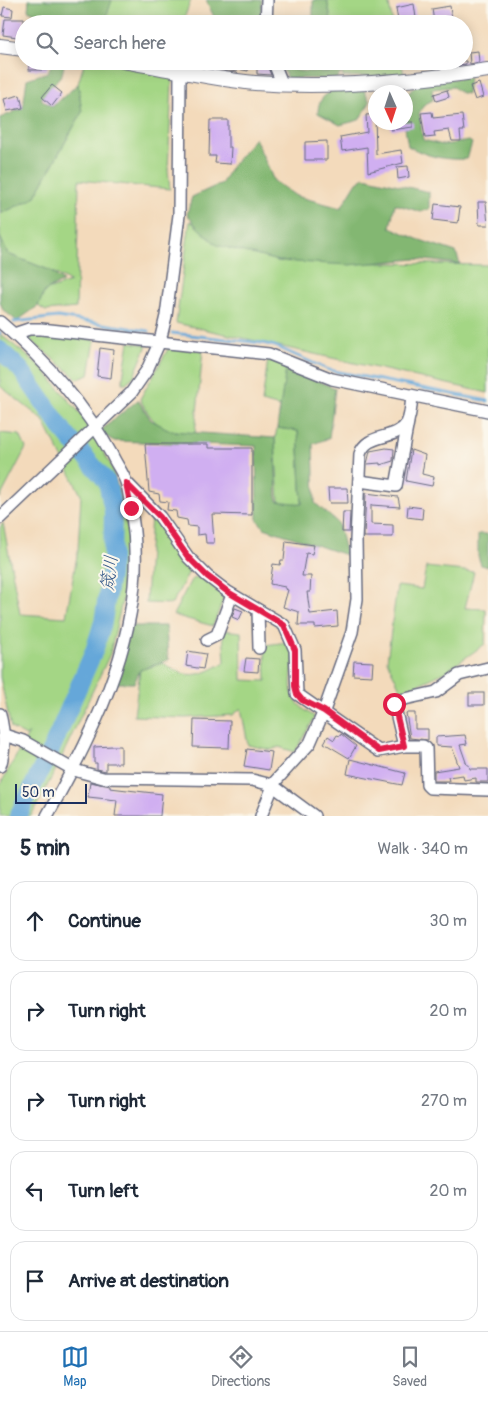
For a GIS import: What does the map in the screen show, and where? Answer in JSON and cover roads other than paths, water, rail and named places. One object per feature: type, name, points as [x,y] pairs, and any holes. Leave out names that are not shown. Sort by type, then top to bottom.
[{"type":"main road","points":[[0,46],[15,48]]},
{"type":"main road","points":[[180,70],[254,82],[282,84],[407,80],[488,70]]},
{"type":"street","points":[[266,15],[267,0]]},
{"type":"street","points":[[0,518],[53,466],[97,428],[131,393],[147,370],[160,341],[166,316],[178,215],[180,70]]},
{"type":"street","points":[[277,70],[282,84]]},
{"type":"street","points":[[0,322],[52,371],[97,428],[126,483],[160,517],[188,557],[207,576],[232,594],[284,625],[295,650],[297,694],[302,700],[324,711],[379,751],[404,746],[423,746],[426,748],[427,784],[430,788],[488,790]]},
{"type":"street","points":[[14,334],[28,329],[41,329],[270,354],[332,379],[488,411]]},
{"type":"street","points":[[358,481],[396,486],[412,396]]},
{"type":"street","points":[[261,816],[273,785],[310,743],[324,711],[356,616],[360,454],[363,446],[370,440],[399,430],[408,420]]},
{"type":"street","points":[[61,816],[48,813],[74,770],[93,732],[111,684],[131,615],[137,545],[126,483]]},
{"type":"street","points":[[208,640],[217,635],[232,594]]},
{"type":"street","points":[[258,610],[259,648]]},
{"type":"street","points":[[404,746],[394,704],[396,701],[436,692],[459,675],[488,668]]},
{"type":"street","points":[[0,714],[4,735],[0,766]]},
{"type":"street","points":[[4,735],[23,741],[74,770],[103,778],[252,780],[273,785],[314,816]]},
{"type":"waterway","points":[[14,322],[58,317],[149,331]]},
{"type":"waterway","points":[[172,333],[262,343],[275,346],[329,370],[488,401]]},
{"type":"waterway","name":"筬川","points":[[0,350],[21,370],[65,433],[107,482],[113,511],[112,562],[103,622],[94,651],[51,750],[18,816]]}]
